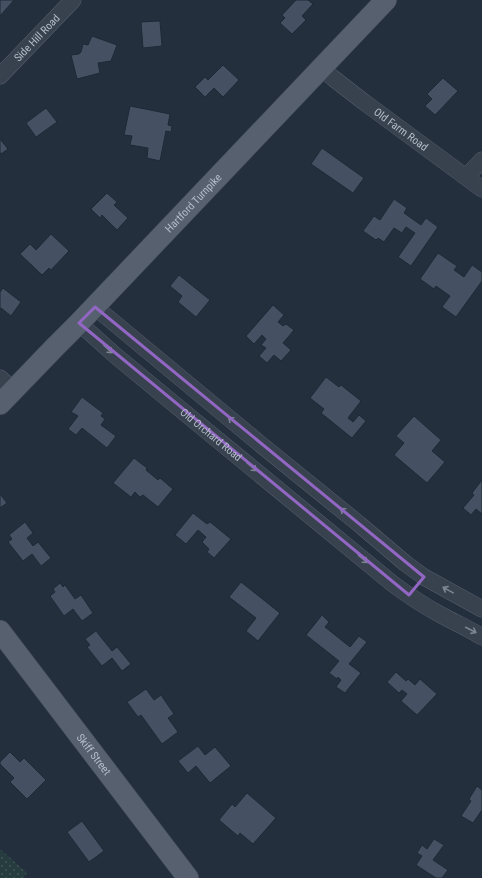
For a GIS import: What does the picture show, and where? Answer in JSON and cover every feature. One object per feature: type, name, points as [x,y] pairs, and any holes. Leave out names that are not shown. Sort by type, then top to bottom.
[{"type":"main road","name":"Hartford Turnpike","points":[[5,391],[56,346],[79,323],[386,0]]},
{"type":"main road","name":"Skiff Street","points":[[0,631],[188,878]]},
{"type":"street","name":"Side Hill Road","points":[[0,76],[73,0]]},
{"type":"street","name":"Old Farm Road","points":[[322,68],[482,189]]},
{"type":"street","points":[[466,177],[482,160]]},
{"type":"street","points":[[95,306],[405,563],[424,577],[482,609]]},
{"type":"street","name":"Old Orchard Road","points":[[79,323],[128,366],[409,596],[482,637]]},
{"type":"street","points":[[344,544],[359,524]]},
{"type":"street","points":[[409,596],[424,577]]},
{"type":"highlighted area","points":[[95,307],[424,577],[409,595],[79,323]]},
{"type":"green space","points":[[0,849],[27,873],[23,878],[0,878]]},
{"type":"building","points":[[0,0],[14,0],[0,16]]},
{"type":"building","points":[[296,0],[308,0],[313,4],[302,16],[306,20],[292,34],[280,23],[285,18],[282,15]]},
{"type":"building","points":[[160,21],[162,46],[143,48],[141,22]]},
{"type":"building","points":[[92,36],[117,45],[111,61],[98,63],[100,73],[77,79],[71,55],[79,54],[83,44],[88,45]]},
{"type":"building","points":[[223,65],[239,80],[223,97],[214,88],[205,97],[195,87],[205,77],[208,80]]},
{"type":"building","points":[[443,78],[458,91],[435,115],[425,106],[432,99],[427,94]]},
{"type":"building","points":[[130,106],[170,114],[168,125],[172,126],[171,132],[166,131],[160,161],[147,158],[148,148],[130,145],[132,136],[124,135]]},
{"type":"building","points":[[46,108],[57,122],[36,137],[26,123]]},
{"type":"building","points":[[0,139],[8,149],[1,154],[0,152]]},
{"type":"building","points":[[322,148],[364,178],[353,193],[311,164]]},
{"type":"building","points":[[107,193],[117,202],[114,205],[128,218],[117,230],[102,215],[100,218],[91,209]]},
{"type":"building","points":[[394,199],[407,208],[404,213],[421,225],[426,218],[438,227],[411,266],[398,257],[415,233],[406,227],[402,233],[394,228],[384,242],[378,238],[376,240],[363,231],[374,216],[380,220]]},
{"type":"building","points":[[51,234],[69,251],[51,270],[49,268],[42,275],[20,254],[30,244],[36,250]]},
{"type":"building","points":[[438,253],[457,266],[454,270],[464,277],[472,265],[482,272],[482,281],[456,317],[442,307],[450,296],[436,286],[434,289],[420,279]]},
{"type":"building","points":[[179,275],[210,300],[196,317],[178,302],[182,296],[170,286]]},
{"type":"building","points":[[3,288],[21,302],[11,316],[1,308],[0,309],[0,292]]},
{"type":"building","points":[[273,305],[284,315],[278,322],[283,326],[286,324],[294,330],[283,343],[291,350],[281,361],[274,355],[267,363],[259,356],[266,348],[261,345],[266,339],[262,335],[254,344],[246,336]]},
{"type":"building","points":[[326,377],[339,387],[341,385],[361,401],[348,418],[353,422],[359,415],[366,421],[352,438],[321,413],[324,409],[310,398]]},
{"type":"building","points":[[82,397],[103,413],[101,416],[105,419],[101,425],[116,436],[107,448],[82,428],[76,435],[68,429],[78,416],[71,412]]},
{"type":"building","points":[[414,416],[441,440],[432,451],[445,462],[427,483],[394,455],[404,443],[396,436]]},
{"type":"building","points":[[134,458],[147,468],[146,470],[158,480],[160,478],[173,489],[158,507],[143,495],[140,497],[135,492],[131,497],[113,483]]},
{"type":"building","points":[[482,480],[482,514],[476,509],[471,515],[463,508],[474,495],[472,493]]},
{"type":"building","points":[[0,494],[7,503],[0,508]]},
{"type":"building","points":[[193,513],[207,524],[210,522],[231,539],[214,558],[207,552],[209,549],[202,542],[206,537],[198,530],[186,544],[175,535]]},
{"type":"building","points":[[25,522],[33,533],[27,538],[33,546],[38,542],[51,558],[41,566],[32,554],[23,561],[8,542],[12,539],[9,535]]},
{"type":"building","points":[[241,582],[280,613],[258,641],[246,631],[256,618],[229,597]]},
{"type":"building","points":[[60,583],[63,587],[65,585],[75,599],[81,595],[93,613],[82,621],[73,609],[64,616],[50,596],[55,592],[53,589]]},
{"type":"building","points":[[322,615],[329,622],[325,627],[350,647],[359,636],[367,642],[349,664],[361,673],[345,693],[336,687],[341,680],[329,673],[339,661],[306,635]]},
{"type":"building","points":[[96,631],[112,651],[117,647],[131,664],[122,671],[112,658],[102,666],[87,647],[90,645],[85,639]]},
{"type":"building","points":[[396,672],[406,681],[408,679],[415,685],[420,679],[437,694],[417,715],[401,701],[407,694],[402,690],[399,693],[387,682]]},
{"type":"building","points":[[146,689],[154,700],[161,695],[174,714],[168,718],[178,732],[162,744],[141,715],[138,717],[127,702]]},
{"type":"building","points":[[198,746],[205,755],[215,747],[231,766],[210,783],[196,766],[188,773],[178,761]]},
{"type":"building","points":[[10,752],[20,762],[24,758],[46,780],[27,799],[10,782],[14,778],[0,764],[0,762]]},
{"type":"building","points":[[477,786],[482,790],[482,810],[473,823],[461,816],[471,801],[469,799]]},
{"type":"building","points":[[247,793],[276,818],[253,844],[240,833],[238,836],[219,820],[232,804],[235,807]]},
{"type":"building","points":[[82,821],[104,851],[89,862],[67,832]]},
{"type":"building","points":[[434,839],[444,845],[433,860],[448,870],[442,878],[436,878],[416,865],[422,856],[417,853],[422,845],[427,849]]}]
